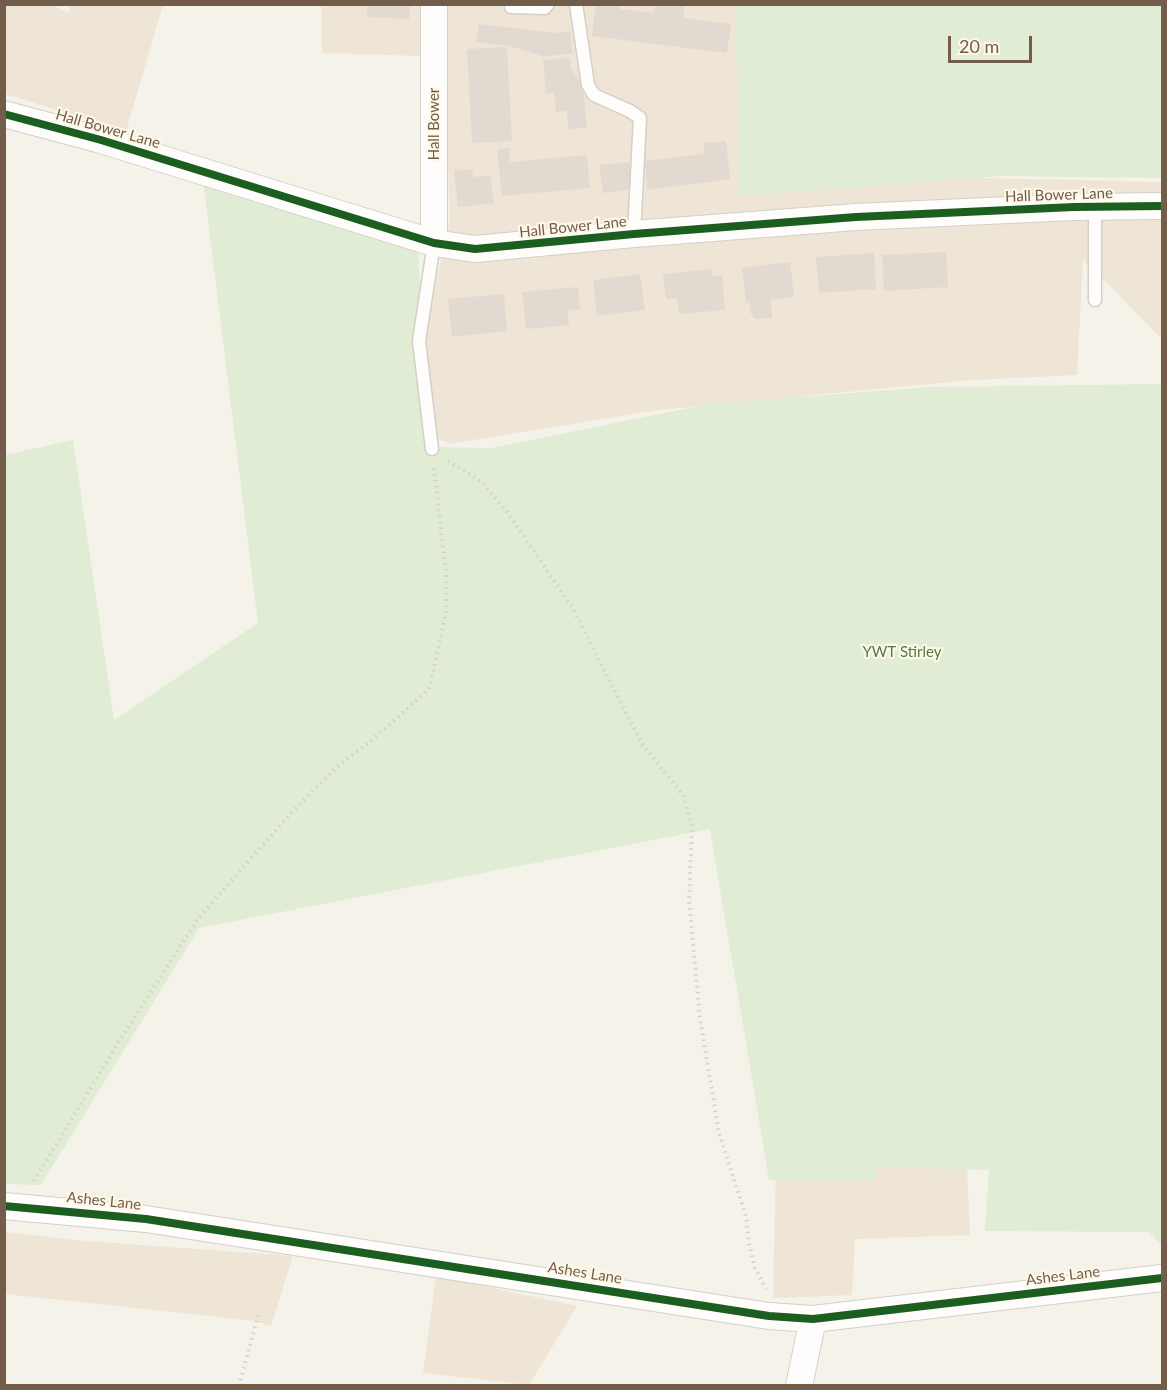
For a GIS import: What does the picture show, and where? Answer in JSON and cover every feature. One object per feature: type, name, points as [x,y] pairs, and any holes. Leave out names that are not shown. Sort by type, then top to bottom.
[{"type":"street","name":"Hall Bower","points":[[434,4],[434,243]]},
{"type":"street","name":"Hall Bower Lane","points":[[4,114],[101,140],[434,243],[475,249],[634,234],[856,218],[1095,206],[1162,206]]},
{"type":"street","name":"Ashes Lane","points":[[13,1206],[146,1219],[770,1316],[813,1318],[1162,1278]]},
{"type":"street","points":[[799,1386],[813,1318]]},
{"type":"lane","points":[[511,7],[545,8],[548,4]]},
{"type":"lane","points":[[576,4],[588,85],[594,96],[630,111],[640,118],[634,234]]},
{"type":"lane","points":[[1095,206],[1095,300]]},
{"type":"lane","points":[[432,449],[419,341],[434,243]]},
{"type":"path","points":[[13,1206],[31,1186],[197,920],[291,813],[336,768],[429,689],[446,613],[446,574],[432,449]]},
{"type":"path","points":[[432,449],[455,467],[482,482],[507,512],[572,607],[642,744],[683,795],[692,826],[689,899],[700,1019],[719,1133],[746,1216],[755,1268],[770,1298],[770,1316]]},
{"type":"path","points":[[239,1386],[259,1312]]},
{"type":"shaded area","points":[[4,5],[51,5],[69,13],[70,5],[163,5],[126,131],[5,94]]},
{"type":"shaded area","points":[[321,5],[748,5],[756,173],[1162,182],[1162,339],[1083,259],[1077,375],[972,380],[659,410],[449,444],[433,435],[420,349],[450,222],[444,59],[421,56],[322,53]]},
{"type":"shaded area","points":[[776,1165],[967,1166],[970,1235],[855,1239],[852,1295],[773,1298]]},
{"type":"shaded area","points":[[5,1232],[86,1241],[293,1256],[271,1326],[256,1321],[5,1294]]},
{"type":"shaded area","points":[[436,1276],[577,1306],[529,1385],[423,1373]]},
{"type":"green space","points":[[735,5],[1162,5],[1162,178],[1002,176],[740,196]]},
{"type":"green space","name":"YWT Stirley","points":[[203,180],[418,252],[420,284],[416,349],[426,447],[492,448],[709,404],[930,387],[1162,384],[1162,1245],[1149,1232],[985,1231],[989,1170],[875,1167],[875,1179],[769,1180],[710,829],[199,928],[41,1185],[5,1184],[5,455],[73,440],[114,720],[258,623]]},
{"type":"building","points":[[367,4],[410,4],[409,19],[367,17]]},
{"type":"building","points":[[596,4],[620,4],[619,9],[654,13],[655,4],[685,4],[683,18],[731,24],[727,53],[592,36]]},
{"type":"building","points":[[479,24],[554,33],[571,31],[572,54],[542,56],[509,46],[476,42]]},
{"type":"building","points":[[507,47],[512,141],[472,143],[467,49]]},
{"type":"building","points":[[570,58],[571,69],[583,85],[587,128],[568,129],[567,111],[556,112],[554,93],[546,94],[543,60]]},
{"type":"building","points":[[726,141],[730,179],[647,190],[645,161],[704,154],[704,143]]},
{"type":"building","points":[[509,148],[510,162],[587,155],[590,188],[502,196],[497,149]]},
{"type":"building","points":[[629,162],[633,189],[603,193],[599,165]]},
{"type":"building","points":[[472,169],[473,177],[490,175],[494,203],[458,207],[454,171]]},
{"type":"building","points":[[946,252],[948,287],[884,291],[882,255]]},
{"type":"building","points":[[874,253],[876,289],[819,293],[816,257]]},
{"type":"building","points":[[790,262],[794,297],[771,300],[772,318],[755,319],[751,314],[749,302],[746,303],[742,268]]},
{"type":"building","points":[[711,269],[712,276],[722,275],[725,310],[679,314],[677,298],[666,299],[663,274]]},
{"type":"building","points":[[640,274],[645,310],[597,316],[593,280]]},
{"type":"building","points":[[578,287],[580,309],[567,310],[569,325],[526,329],[522,292]]},
{"type":"building","points":[[504,294],[507,331],[452,337],[448,299]]},
{"type":"cycle path","points":[[4,114],[101,140],[434,243],[475,249],[856,217],[1074,207],[1162,206]]},
{"type":"cycle path","points":[[4,1206],[146,1219],[769,1316],[813,1319],[1162,1278]]}]
